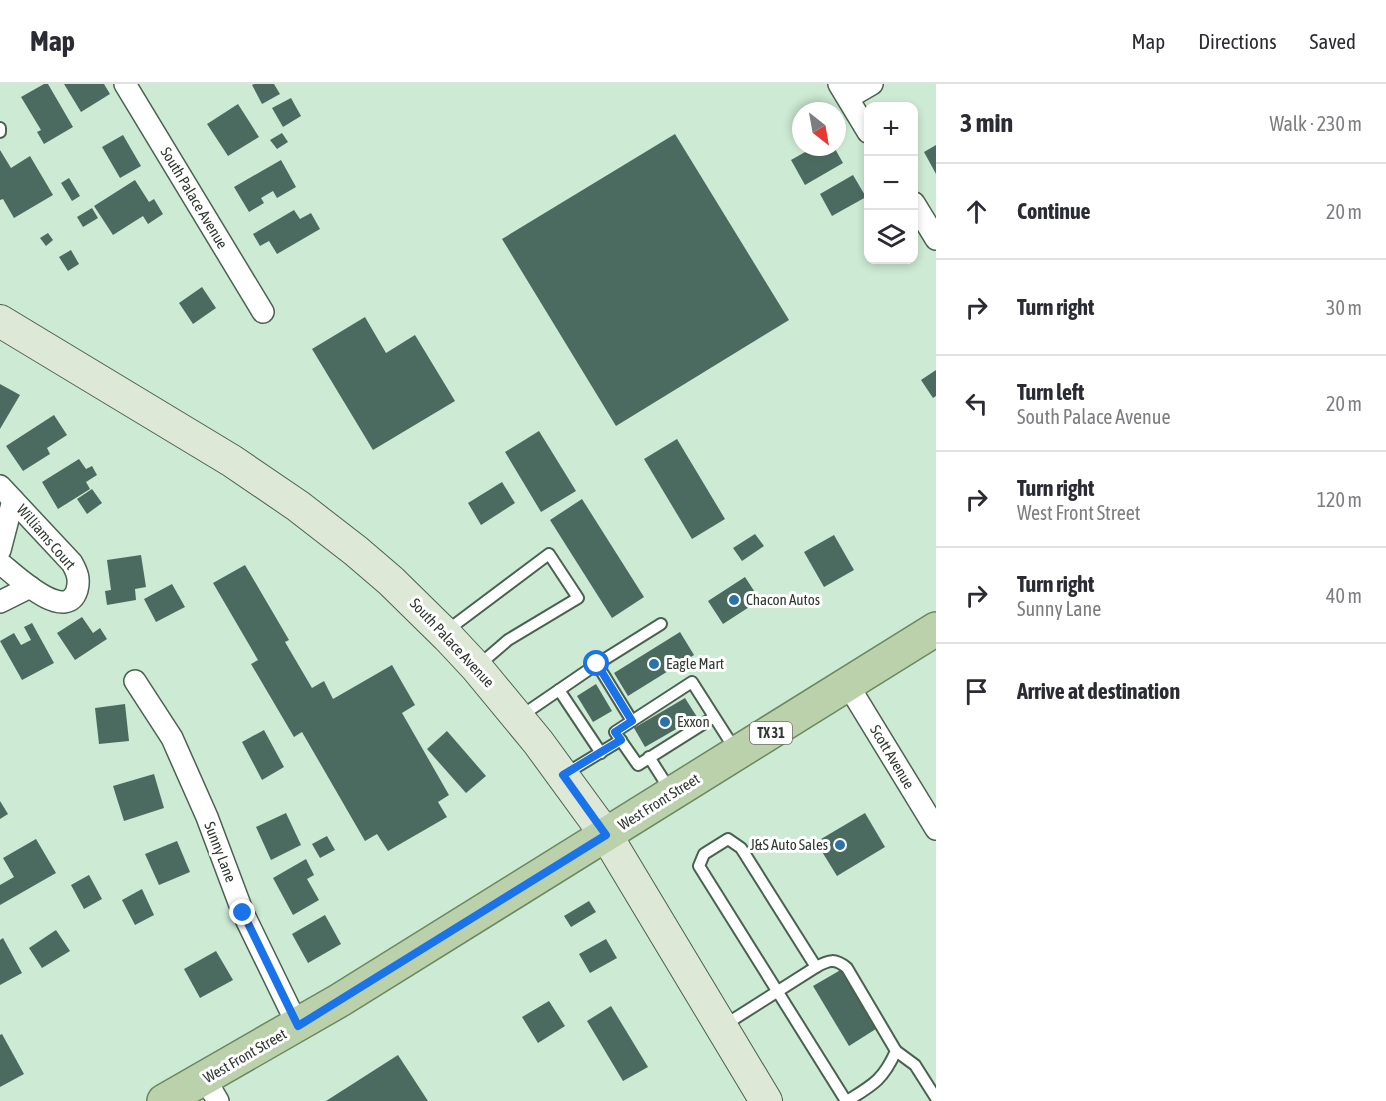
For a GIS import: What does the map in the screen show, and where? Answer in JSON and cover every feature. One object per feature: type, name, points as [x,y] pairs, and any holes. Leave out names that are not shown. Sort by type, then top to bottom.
[{"type":"main road","name":"South Palace Avenue","points":[[0,321],[272,487],[356,551],[444,632],[518,718],[606,835],[766,1101]]},
{"type":"main road","name":"West Front Street","points":[[164,1101],[212,1090],[298,1026],[936,629]]},
{"type":"street","name":"South Palace Avenue","points":[[125,84],[263,312]]},
{"type":"street","points":[[864,125],[843,91],[872,84]]},
{"type":"street","points":[[918,210],[936,239]]},
{"type":"street","name":"Williams Court","points":[[0,550],[7,493]]},
{"type":"street","name":"Williams Court","points":[[0,563],[47,598],[58,602],[70,599],[76,593],[79,577],[72,563],[7,493]]},
{"type":"street","points":[[0,602],[30,587]]},
{"type":"street","name":"Sunny Lane","points":[[135,681],[172,738],[207,818],[243,913],[298,1026]]},
{"type":"street","name":"Scott Avenue","points":[[848,685],[936,829]]},
{"type":"lane","points":[[444,632],[549,554],[578,598],[508,640],[476,667]]},
{"type":"lane","points":[[518,718],[661,624]]},
{"type":"lane","points":[[597,664],[632,721]]},
{"type":"lane","points":[[714,717],[663,743],[649,758],[638,765],[615,732],[669,703],[692,682],[714,717],[737,754]]},
{"type":"lane","points":[[559,690],[601,753]]},
{"type":"lane","points":[[563,775],[621,740]]},
{"type":"lane","points":[[649,758],[673,794]]},
{"type":"lane","points":[[816,967],[741,848],[728,839],[704,854],[699,866],[847,1101],[876,1083],[889,1067],[896,1051]]},
{"type":"lane","points":[[722,1026],[828,960],[838,960],[847,968],[896,1051],[915,1065],[936,1098]]},
{"type":"building","points":[[48,84],[73,127],[44,144],[37,132],[41,130],[21,97]]},
{"type":"building","points":[[64,84],[104,84],[110,94],[81,112]]},
{"type":"building","points":[[274,84],[280,94],[262,104],[252,85]]},
{"type":"building","points":[[291,98],[301,116],[283,127],[272,108]]},
{"type":"building","points":[[238,104],[259,137],[228,156],[207,124]]},
{"type":"building","points":[[282,133],[288,142],[277,149],[270,140]]},
{"type":"building","points":[[675,134],[789,320],[616,426],[502,239]]},
{"type":"building","points":[[123,135],[141,166],[120,178],[102,147]]},
{"type":"building","points":[[936,145],[936,174],[924,152]]},
{"type":"building","points":[[0,150],[11,168],[30,156],[53,195],[14,218],[3,199],[0,200]]},
{"type":"building","points":[[798,156],[839,156],[843,163],[805,185],[791,160]]},
{"type":"building","points":[[281,160],[296,187],[277,198],[273,191],[261,198],[264,203],[249,212],[234,187]]},
{"type":"building","points":[[853,175],[864,194],[864,198],[832,216],[820,194]]},
{"type":"building","points":[[69,178],[80,196],[72,201],[61,183]]},
{"type":"building","points":[[135,180],[149,202],[154,199],[163,214],[148,224],[143,216],[113,235],[94,206]]},
{"type":"building","points":[[92,208],[98,218],[83,227],[77,217]]},
{"type":"building","points":[[294,210],[300,219],[311,213],[320,229],[277,254],[269,241],[260,246],[253,234]]},
{"type":"building","points":[[48,233],[53,240],[46,246],[40,238]]},
{"type":"building","points":[[71,250],[79,264],[68,271],[59,257]]},
{"type":"building","points":[[202,287],[216,308],[193,324],[179,303]]},
{"type":"building","points":[[365,317],[386,353],[415,335],[455,401],[373,450],[312,349]]},
{"type":"building","points":[[936,370],[936,396],[933,398],[921,380]]},
{"type":"building","points":[[0,384],[20,395],[0,429]]},
{"type":"building","points":[[54,415],[67,435],[47,448],[50,454],[23,471],[6,446]]},
{"type":"building","points":[[539,431],[576,491],[541,512],[505,452]]},
{"type":"building","points":[[677,439],[725,519],[692,539],[644,459]]},
{"type":"building","points":[[79,459],[86,469],[92,466],[97,475],[86,482],[90,489],[58,509],[42,482]]},
{"type":"building","points":[[502,482],[515,503],[481,525],[468,503]]},
{"type":"building","points":[[92,489],[102,503],[87,514],[77,499]]},
{"type":"building","points":[[582,499],[644,597],[612,618],[550,520]]},
{"type":"building","points":[[755,534],[764,546],[742,561],[733,548]]},
{"type":"building","points":[[834,535],[854,570],[824,587],[804,552]]},
{"type":"building","points":[[141,555],[146,587],[135,589],[136,600],[107,605],[105,591],[111,590],[107,560]]},
{"type":"building","points":[[245,565],[289,640],[285,642],[312,688],[324,681],[333,699],[392,665],[415,705],[402,713],[449,795],[438,802],[447,817],[388,851],[377,834],[365,841],[302,732],[294,737],[251,664],[258,660],[213,583]]},
{"type":"building","name":"Chacon Autos","points":[[745,577],[760,600],[723,624],[708,601]]},
{"type":"building","points":[[172,584],[185,607],[156,622],[144,599]]},
{"type":"building","points":[[82,617],[93,633],[100,628],[107,639],[75,660],[57,633]]},
{"type":"building","points":[[32,623],[54,663],[22,680],[0,641],[14,633],[21,645],[31,640],[24,627]]},
{"type":"building","name":"Eagle Mart","points":[[680,632],[694,655],[628,696],[614,673]]},
{"type":"building","points":[[596,684],[612,711],[593,722],[577,696]]},
{"type":"building","name":"Exxon","points":[[685,698],[697,717],[645,747],[634,728]]},
{"type":"building","points":[[125,704],[129,741],[99,744],[95,708]]},
{"type":"building","points":[[264,730],[284,767],[262,780],[242,742]]},
{"type":"building","points":[[447,731],[486,776],[466,793],[427,749]]},
{"type":"building","points":[[154,774],[164,808],[124,821],[113,786]]},
{"type":"building","points":[[0,801],[8,814],[0,819]]},
{"type":"building","points":[[286,813],[301,845],[271,860],[256,827]]},
{"type":"building","points":[[865,813],[885,847],[837,876],[816,842]]},
{"type":"building","points":[[327,836],[335,850],[320,858],[312,844]]},
{"type":"building","points":[[36,839],[56,873],[0,905],[0,885],[14,877],[3,858]]},
{"type":"building","points":[[177,841],[190,872],[159,885],[145,854]]},
{"type":"building","points":[[306,859],[314,875],[307,879],[319,900],[293,915],[273,878]]},
{"type":"building","points":[[89,875],[102,899],[84,909],[71,885]]},
{"type":"building","points":[[142,889],[154,915],[135,925],[122,900]]},
{"type":"building","points":[[589,901],[596,912],[571,927],[564,916]]},
{"type":"building","points":[[325,915],[341,944],[308,963],[292,934]]},
{"type":"building","points":[[56,930],[70,951],[42,968],[29,948]]},
{"type":"building","points":[[3,938],[22,973],[0,985],[0,940]]},
{"type":"building","points":[[606,939],[617,958],[590,973],[579,954]]},
{"type":"building","points":[[216,951],[233,980],[200,998],[184,969]]},
{"type":"building","points":[[844,968],[879,1027],[849,1046],[813,986]]},
{"type":"building","points":[[549,1001],[565,1026],[538,1043],[522,1017]]},
{"type":"building","points":[[611,1006],[648,1067],[623,1081],[587,1021]]},
{"type":"building","points":[[2,1034],[24,1074],[0,1087],[0,1035]]},
{"type":"building","points":[[398,1055],[428,1101],[326,1101]]},
{"type":"place","name":"Chacon Autos","points":[[734,600]]},
{"type":"place","name":"Eagle Mart","points":[[654,664]]},
{"type":"place","name":"Exxon","points":[[665,722]]},
{"type":"place","name":"J&S Auto Sales","points":[[840,845]]},
{"type":"route","points":[[243,913],[298,1026],[606,835],[563,775],[621,740],[615,732],[632,721],[597,664]]}]
